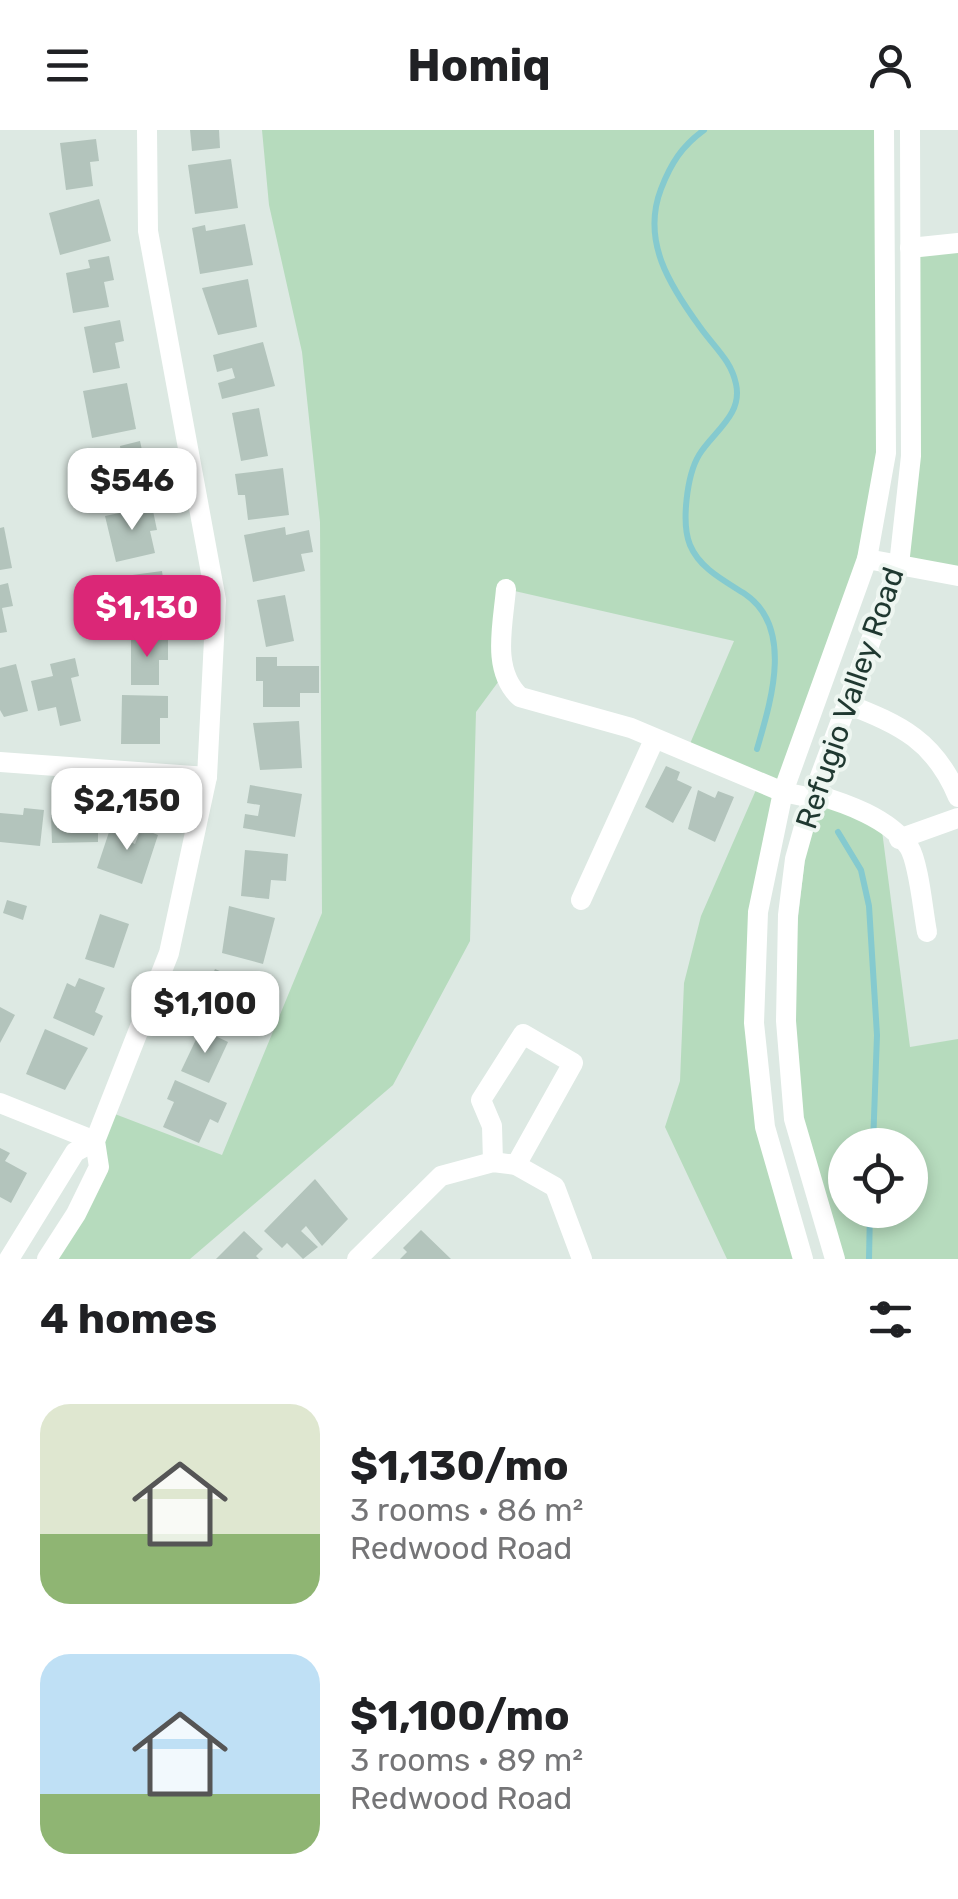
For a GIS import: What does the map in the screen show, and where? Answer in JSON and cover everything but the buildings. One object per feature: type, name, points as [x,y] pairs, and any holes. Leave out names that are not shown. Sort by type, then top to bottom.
[{"type":"street","points":[[47,1259],[76,1214],[99,1167],[95,1141],[169,954],[207,777],[216,600],[148,232],[147,130]]},
{"type":"street","name":"Refugio Valley Road","points":[[803,1259],[765,1127],[754,1023],[758,912],[783,792],[867,559],[886,453],[884,130]]},
{"type":"street","name":"Refugio Valley Road","points":[[835,1259],[794,1119],[786,1021],[788,915],[795,859],[813,796],[899,565],[910,456],[910,130]]},
{"type":"street","points":[[910,248],[958,243]]},
{"type":"street","points":[[867,559],[958,576]]},
{"type":"street","points":[[506,589],[501,663],[514,691],[541,706],[631,728],[783,792],[847,803],[909,848],[927,932]]},
{"type":"street","points":[[847,704],[898,724],[944,763],[958,797]]},
{"type":"street","points":[[581,900],[654,740]]},
{"type":"street","points":[[0,762],[207,777]]},
{"type":"street","points":[[899,839],[958,818]]},
{"type":"street","points":[[493,1162],[492,1126],[481,1100],[523,1034],[573,1064],[533,1127],[516,1165]]},
{"type":"street","points":[[0,1103],[95,1141]]},
{"type":"street","points":[[10,1259],[75,1152],[95,1141]]},
{"type":"street","points":[[357,1259],[441,1176],[493,1162],[516,1165],[555,1187],[582,1259]]},
{"type":"green space","points":[[262,130],[884,130],[886,453],[867,559],[783,792],[758,912],[765,1127],[803,1259],[727,1259],[665,1127],[680,1081],[684,983],[701,916],[759,783],[686,753],[734,641],[506,589],[504,674],[476,712],[470,941],[393,1085],[190,1259],[47,1259],[76,1214],[107,1111],[222,1155],[322,913],[320,522],[302,352],[269,205]]},
{"type":"green space","points":[[958,243],[958,576],[899,565],[910,248]]},
{"type":"green space","points":[[812,798],[881,823],[910,1047],[958,1039],[958,1259],[835,1259],[818,1214],[786,1021]]},
{"type":"waterway","points":[[704,130],[683,149],[669,171],[661,189],[654,227],[669,279],[726,361],[736,384],[731,414],[699,455],[691,474],[686,524],[690,545],[700,561],[745,594],[770,626],[775,667],[757,749]]},
{"type":"waterway","points":[[838,832],[861,870],[869,906],[877,1035],[874,1128]]},
{"type":"waterway","points":[[869,1259],[870,1228]]}]
